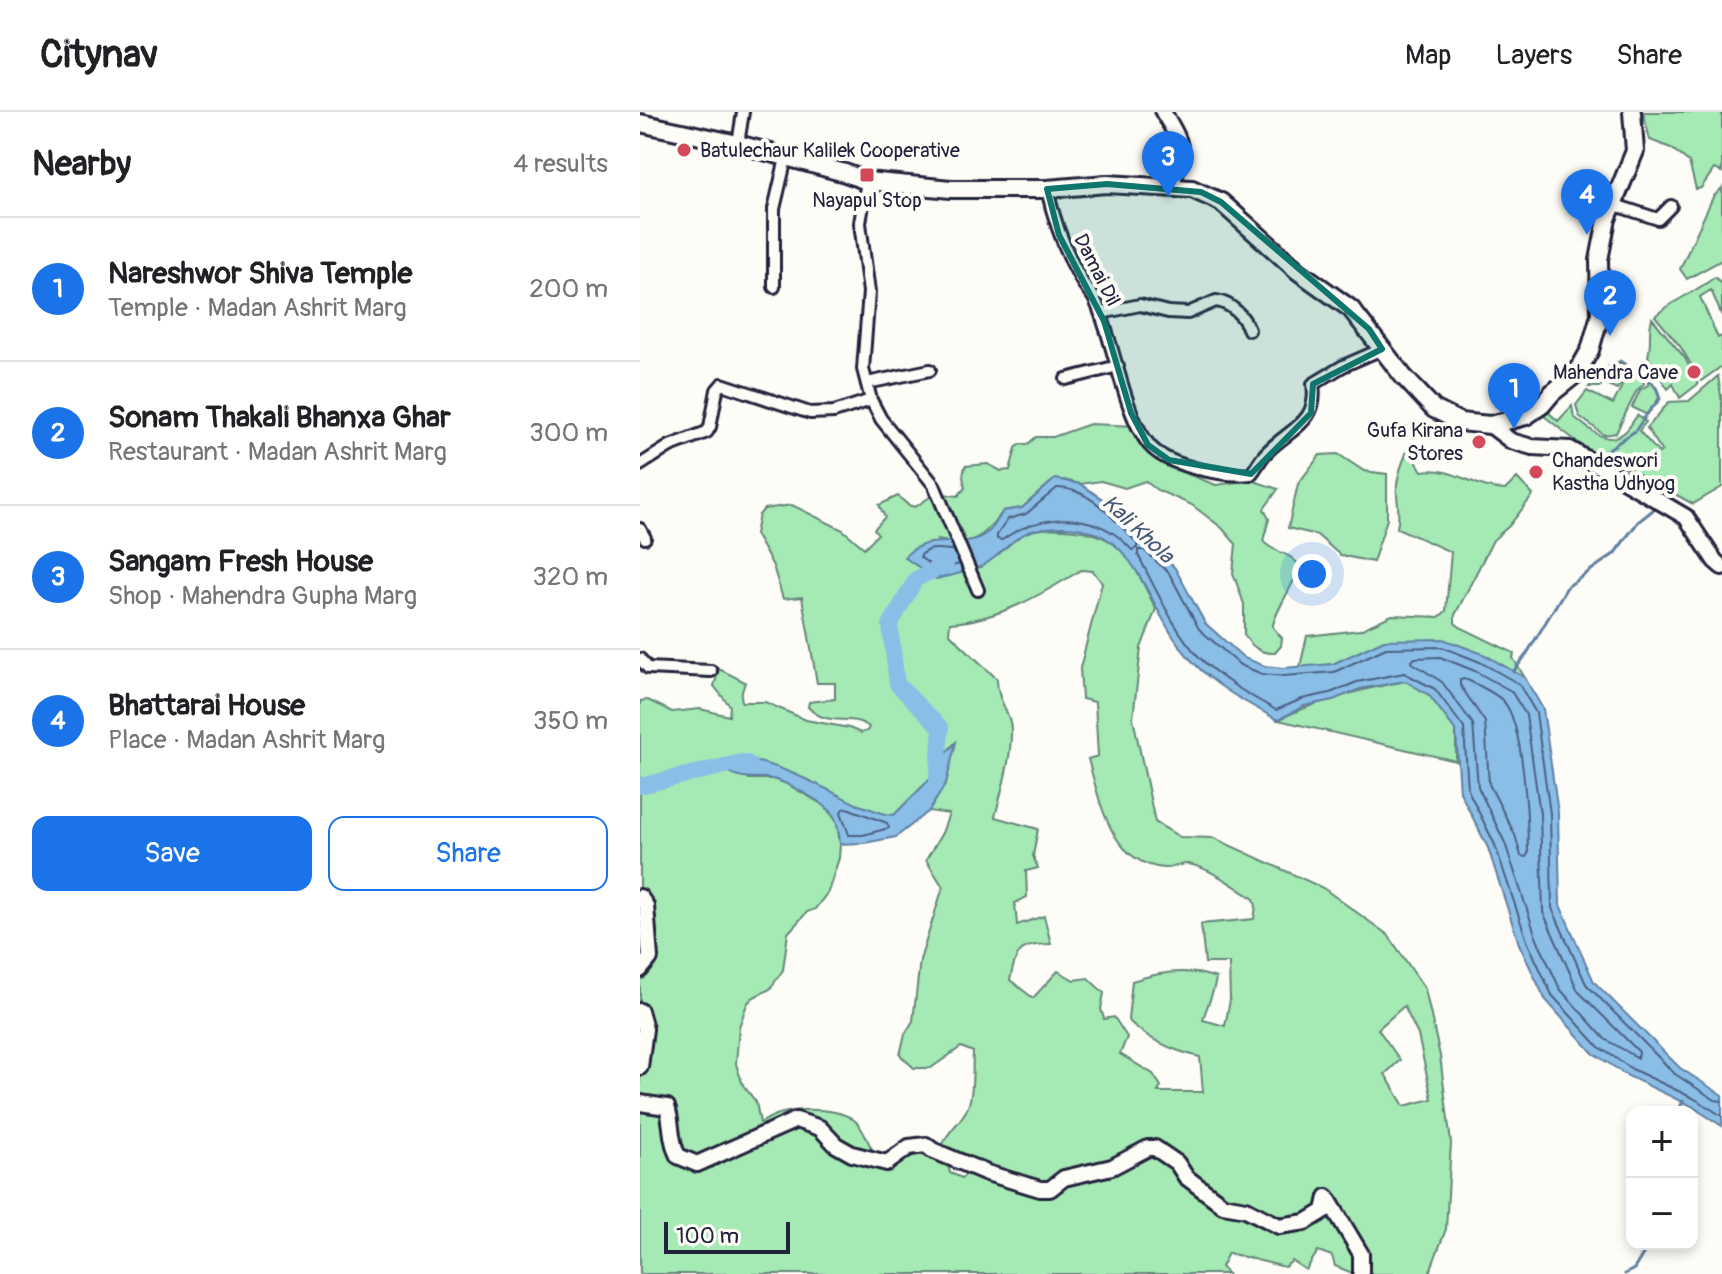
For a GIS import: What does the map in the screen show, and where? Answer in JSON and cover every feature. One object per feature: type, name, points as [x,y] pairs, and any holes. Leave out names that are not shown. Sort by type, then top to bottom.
[{"type":"main road","points":[[640,123],[738,144],[867,181],[951,189],[1047,189],[1107,184],[1192,189],[1221,202],[1298,271],[1351,309],[1434,409],[1460,422],[1490,425],[1526,416],[1542,405],[1577,373],[1590,350],[1600,315],[1599,260],[1607,219],[1635,151],[1632,112]]},
{"type":"street","points":[[738,144],[743,112]]},
{"type":"street","points":[[1163,112],[1175,131],[1192,189]]},
{"type":"street","points":[[1171,187],[1183,153]]},
{"type":"street","points":[[774,287],[774,209],[786,158]]},
{"type":"street","points":[[867,181],[860,223],[869,292],[863,369],[871,400],[888,428],[934,485],[978,590]]},
{"type":"street","name":"Damai Dil","points":[[1047,189],[1059,235],[1083,285],[1094,296],[1101,313],[1131,413],[1148,445],[1169,460],[1208,470],[1251,474],[1264,454],[1311,413],[1315,400],[1313,384],[1343,366],[1382,349]]},
{"type":"street","points":[[1616,194],[1618,206],[1658,219],[1671,206]]},
{"type":"street","points":[[1101,313],[1140,305],[1188,313],[1216,301],[1230,306],[1246,322],[1249,330]]},
{"type":"street","points":[[1066,379],[1118,366]]},
{"type":"street","points":[[867,383],[930,370]]},
{"type":"street","points":[[640,465],[670,446],[707,432],[717,390],[722,384],[810,413],[834,412],[871,400]]},
{"type":"street","points":[[1490,425],[1511,441],[1532,447],[1570,449],[1686,517],[1722,567]]},
{"type":"street","points":[[640,659],[648,668],[711,671]]},
{"type":"street","points":[[640,897],[646,906],[650,958],[640,970]]},
{"type":"street","points":[[640,1011],[645,1029],[640,1067]]},
{"type":"street","points":[[640,1103],[667,1107],[671,1118],[670,1139],[678,1156],[697,1164],[796,1120],[820,1128],[836,1145],[852,1154],[887,1163],[909,1147],[926,1145],[987,1173],[1040,1189],[1050,1189],[1064,1178],[1112,1167],[1148,1148],[1155,1148],[1177,1163],[1186,1177],[1223,1205],[1246,1209],[1279,1226],[1306,1222],[1324,1211],[1327,1197],[1361,1254],[1361,1274]]},
{"type":"highlighted area","points":[[1107,184],[1201,192],[1221,202],[1369,329],[1382,349],[1313,384],[1311,413],[1251,474],[1169,460],[1148,445],[1131,413],[1104,321],[1059,235],[1047,189]]},
{"type":"green space","points":[[1643,112],[1722,112],[1722,172],[1714,169],[1701,188],[1696,189],[1689,162],[1671,148],[1650,140]]},
{"type":"green space","points":[[1722,188],[1722,260],[1687,279],[1680,269],[1713,197]]},
{"type":"green space","points":[[1715,277],[1722,284],[1722,316],[1711,290],[1700,297],[1718,338],[1722,336],[1722,366],[1701,381],[1680,346],[1655,316]]},
{"type":"green space","points":[[1652,318],[1685,358],[1698,384],[1680,398],[1673,384],[1668,389],[1661,378],[1668,374],[1669,368],[1651,362],[1648,356]]},
{"type":"green space","points":[[1618,362],[1624,366],[1619,374],[1620,385],[1617,389],[1607,381],[1599,387],[1589,387],[1612,363]]},
{"type":"green space","points":[[1625,368],[1642,377],[1644,384],[1637,390],[1616,433],[1604,435],[1579,416],[1576,405],[1587,391],[1613,404],[1621,388]]},
{"type":"green space","points":[[1718,376],[1722,402],[1722,487],[1693,504],[1631,470],[1590,452],[1544,416],[1548,412],[1558,421],[1572,406],[1574,417],[1598,435],[1612,438],[1626,431],[1638,415],[1646,422],[1639,431],[1659,453],[1662,451],[1647,428],[1669,402],[1689,401]]},
{"type":"green space","points":[[1648,379],[1657,389],[1659,398],[1647,415],[1632,407],[1640,390],[1648,385]]},
{"type":"green space","points":[[1090,424],[1136,426],[1138,441],[1143,449],[1166,466],[1216,485],[1251,480],[1278,489],[1264,509],[1269,519],[1263,541],[1292,558],[1300,567],[1273,623],[1282,638],[1281,646],[1275,653],[1257,649],[1244,635],[1244,604],[1233,573],[1236,544],[1222,528],[1192,505],[1157,490],[1145,481],[1125,488],[1101,481],[1080,484],[1064,480],[1050,483],[1022,508],[1003,511],[976,538],[959,542],[937,540],[958,573],[979,566],[1021,535],[1042,529],[1084,531],[1100,536],[1124,552],[1156,609],[1141,648],[1133,718],[1155,822],[1180,837],[1214,838],[1323,888],[1388,935],[1425,989],[1440,1056],[1451,1143],[1446,1229],[1429,1274],[1355,1274],[1335,1266],[1332,1256],[1318,1251],[1306,1270],[1292,1261],[1285,1267],[1228,1253],[1221,1267],[1228,1274],[640,1274],[640,701],[648,700],[672,712],[700,709],[729,716],[730,706],[714,686],[719,669],[745,682],[742,702],[765,702],[806,720],[861,733],[867,731],[869,727],[862,723],[823,717],[808,707],[809,702],[835,699],[835,683],[817,683],[802,597],[783,599],[773,566],[755,534],[759,515],[764,509],[792,505],[843,530],[864,548],[878,534],[874,529],[885,517],[879,505],[898,496],[915,507],[936,493],[958,496],[965,488],[965,466],[988,464],[1001,471],[1010,470],[1020,444],[1028,444],[1036,437],[1053,437]],"holes":[[[1081,570],[1093,571],[1102,583],[1080,668],[1082,699],[1095,702],[1098,756],[1088,759],[1110,827],[1131,855],[1146,864],[1167,868],[1188,864],[1205,869],[1254,899],[1256,906],[1254,919],[1201,924],[1205,963],[1229,963],[1230,1000],[1225,1026],[1203,1020],[1216,978],[1174,972],[1132,981],[1128,1020],[1161,1043],[1200,1057],[1203,1092],[1158,1092],[1161,1086],[1153,1074],[1120,1054],[1127,1037],[1114,1017],[1104,1019],[1101,1009],[1104,993],[1088,978],[1074,980],[1058,971],[1033,998],[1010,980],[1021,951],[1051,944],[1044,916],[1017,925],[1015,903],[1027,897],[1026,871],[1038,868],[1033,856],[1038,829],[995,817],[1008,762],[1010,722],[999,694],[997,679],[949,633],[950,623],[1002,612]],[[955,743],[946,783],[929,811],[949,814],[926,860],[943,887],[920,960],[913,1021],[905,1034],[900,1055],[914,1068],[931,1068],[961,1047],[973,1052],[969,1104],[942,1146],[976,1160],[962,1178],[950,1173],[948,1165],[920,1154],[907,1158],[877,1157],[858,1124],[843,1114],[791,1111],[760,1123],[756,1102],[743,1085],[736,1064],[739,1027],[747,1004],[770,989],[783,970],[788,933],[807,912],[815,909],[828,892],[839,858],[840,844],[837,822],[825,806],[785,783],[772,779],[748,779],[772,766],[858,805],[894,815],[930,779],[935,765]],[[1404,1006],[1418,1035],[1432,1099],[1404,1106],[1385,1074],[1400,1060],[1378,1029]]]},
{"type":"green space","points":[[1408,448],[1422,471],[1444,472],[1505,490],[1517,478],[1533,495],[1509,526],[1493,540],[1455,615],[1455,623],[1460,627],[1514,653],[1513,658],[1525,678],[1483,654],[1384,640],[1333,664],[1300,667],[1307,636],[1360,630],[1392,615],[1439,617],[1446,611],[1451,552],[1397,528],[1397,483]]},
{"type":"green space","points":[[1338,454],[1364,471],[1387,474],[1387,519],[1373,562],[1340,555],[1317,535],[1288,528],[1298,484],[1320,455]]},
{"type":"green space","points":[[1406,681],[1429,695],[1456,731],[1456,761],[1278,720],[1340,696]]},
{"type":"water","points":[[1055,479],[1080,484],[1107,502],[1175,568],[1205,623],[1244,658],[1265,666],[1283,668],[1333,664],[1384,640],[1443,639],[1483,654],[1525,678],[1543,709],[1558,813],[1560,905],[1594,982],[1680,1068],[1722,1095],[1722,1126],[1698,1111],[1698,1106],[1691,1106],[1628,1076],[1593,1053],[1545,999],[1519,944],[1488,848],[1460,792],[1456,731],[1429,695],[1405,681],[1360,689],[1333,700],[1304,706],[1278,720],[1232,694],[1201,670],[1174,639],[1134,568],[1119,549],[1099,535],[1073,527],[1030,531],[986,564],[936,579],[904,557],[926,544],[978,538],[990,530],[1003,511],[1022,508]]},
{"type":"water","points":[[956,742],[946,783],[929,811],[896,837],[864,843],[840,844],[832,813],[795,788],[772,779],[729,772],[728,760],[760,763],[795,774],[858,805],[894,815],[930,779],[935,765]]},
{"type":"waterway","points":[[1620,361],[1645,376],[1658,392],[1660,399],[1646,415]]},
{"type":"waterway","points":[[1597,457],[1635,431],[1645,417]]},
{"type":"waterway","points":[[1513,672],[1567,587],[1614,554],[1638,522],[1658,506]]},
{"type":"waterway","name":"Kali Khola","points":[[937,780],[941,728],[897,684],[890,625],[916,579],[946,564]]},
{"type":"waterway","name":"Kali Khola","points":[[640,786],[742,762],[749,764]]},
{"type":"waterway","points":[[1681,1106],[1683,1101]]},
{"type":"waterway","points":[[1625,1274],[1634,1269],[1645,1250]]},
{"type":"place","name":"Batulechaur Kalilek Cooperative","points":[[684,150]]},
{"type":"place","name":"Nayapul Stop","points":[[867,175]]},
{"type":"place","name":"Sangam Fresh House","points":[[1168,197]]},
{"type":"place","name":"Bhattarai House","points":[[1587,235]]},
{"type":"place","name":"Sonam Thakali Bhanxa Ghar","points":[[1610,336]]},
{"type":"place","name":"Mahendra Cave","points":[[1694,372]]},
{"type":"place","name":"Nareshwor Shiva Temple","points":[[1514,429]]},
{"type":"place","name":"Gufa Kirana Stores","points":[[1479,442]]},
{"type":"place","name":"Chandeswori Kastha Udhyog","points":[[1536,472]]}]
